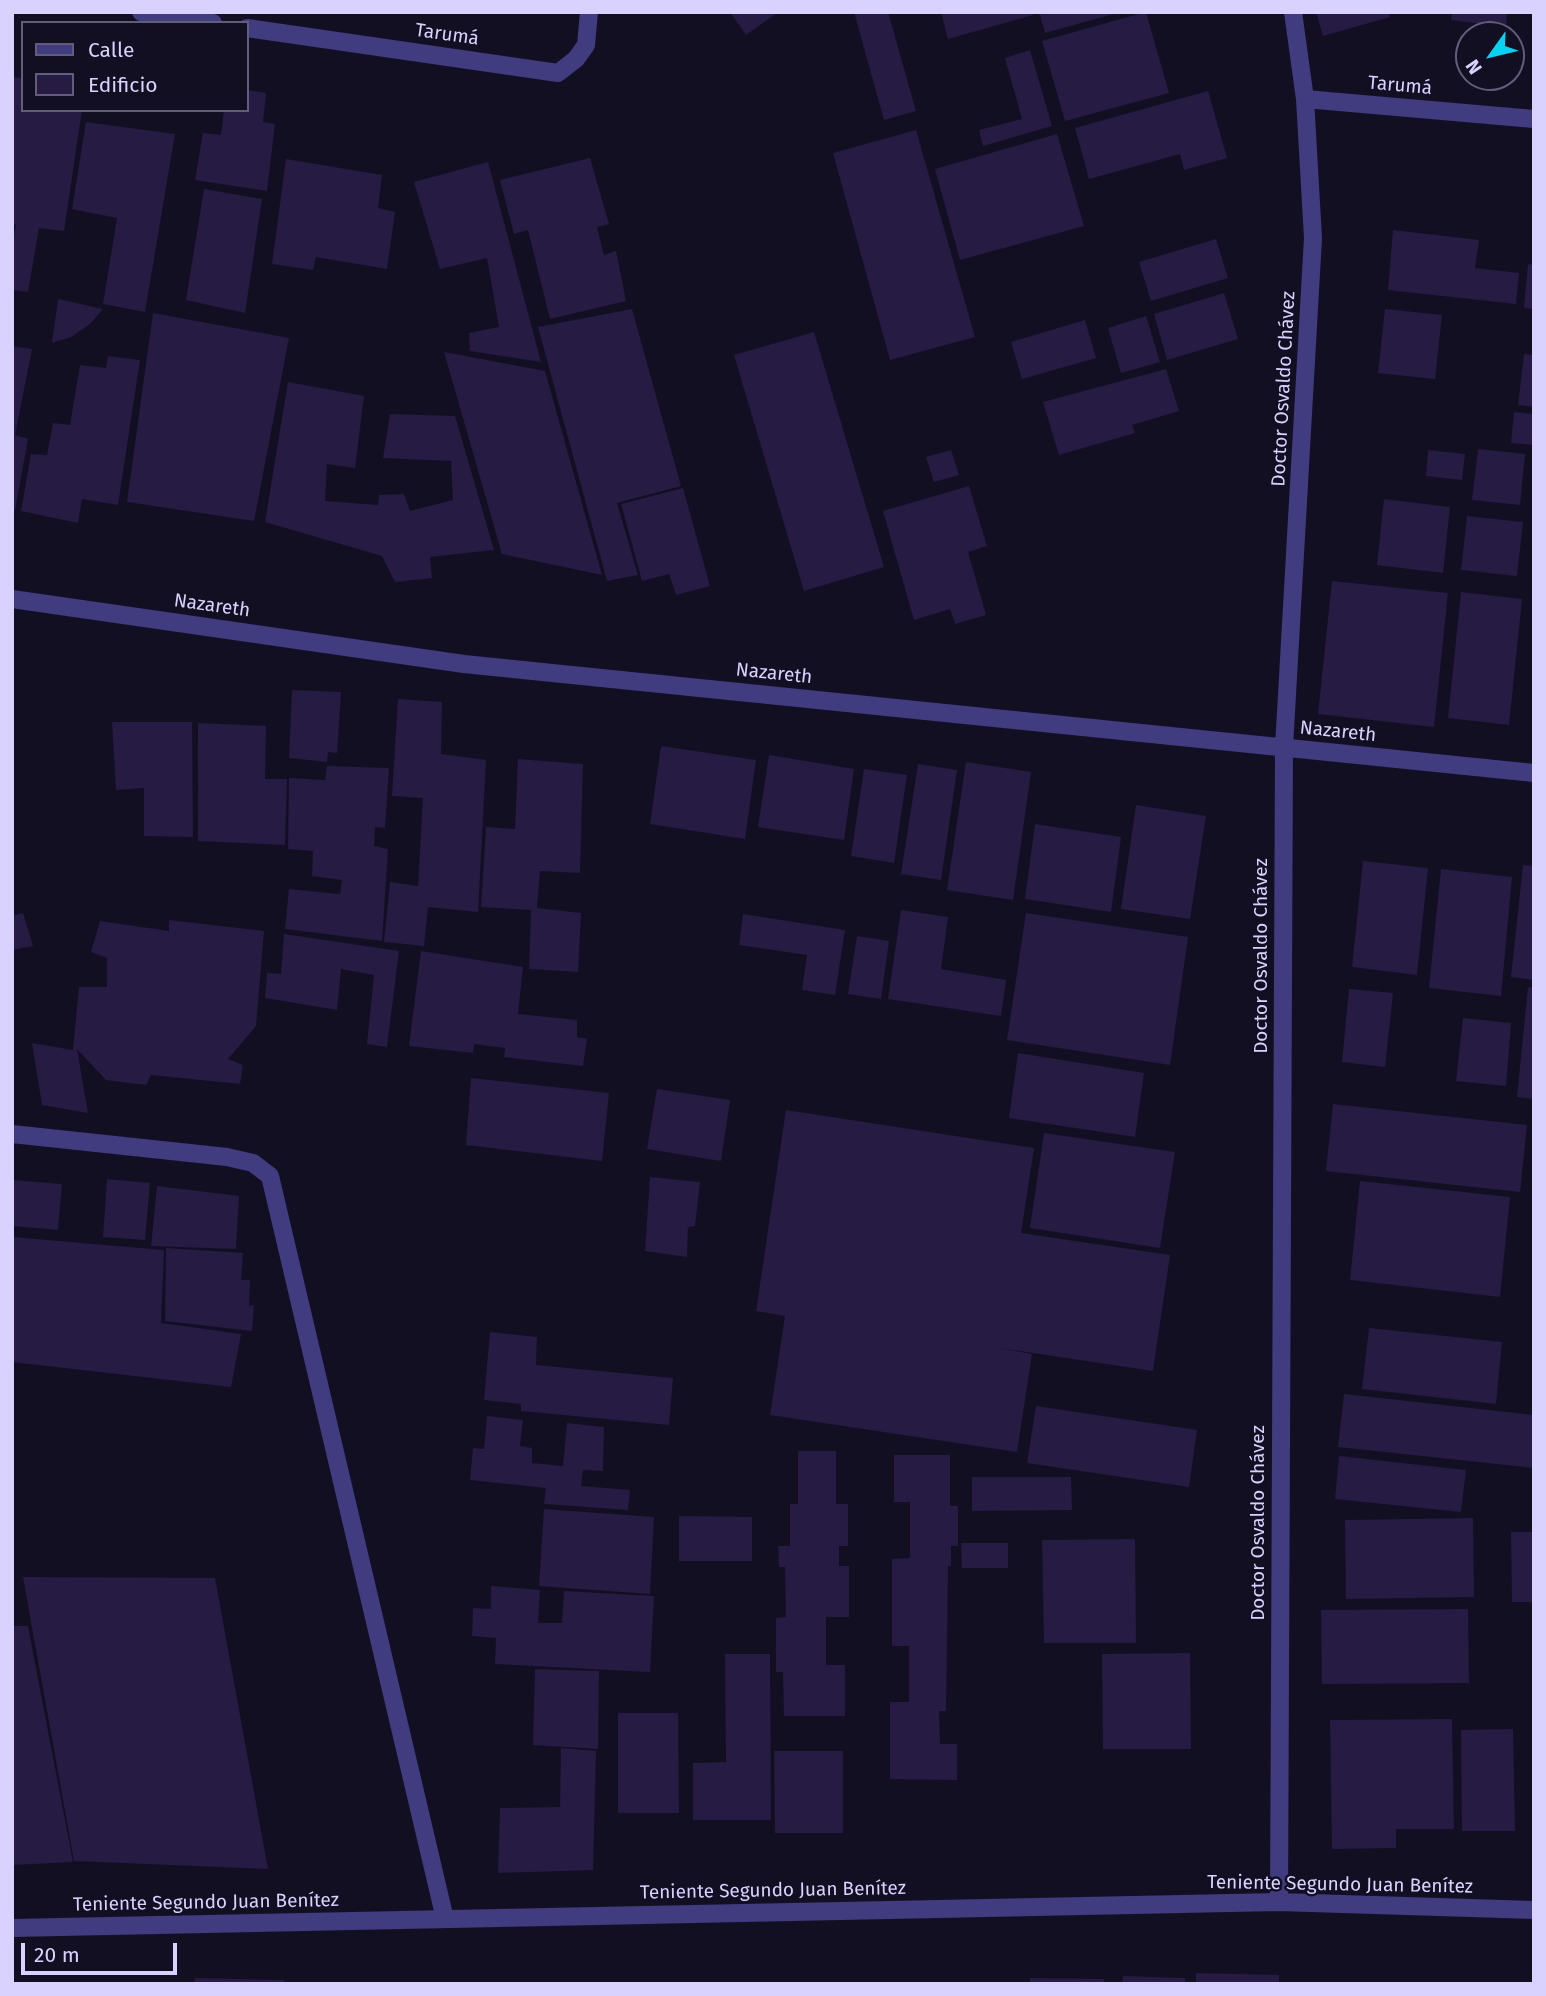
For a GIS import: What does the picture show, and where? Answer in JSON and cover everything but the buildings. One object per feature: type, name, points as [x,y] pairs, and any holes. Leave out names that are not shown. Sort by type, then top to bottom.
[{"type":"street","points":[[141,12],[200,21]]},
{"type":"street","name":"Tarumá","points":[[248,28],[558,73],[586,45],[589,12]]},
{"type":"street","name":"Doctor Osvaldo Chávez","points":[[1279,1902],[1284,747],[1313,238],[1305,99],[1293,12]]},
{"type":"street","name":"Tarumá","points":[[1305,99],[1534,119]]},
{"type":"street","name":"Nazareth","points":[[12,599],[464,664],[1534,773]]},
{"type":"street","points":[[12,1133],[227,1157],[253,1163],[270,1176],[445,1919]]},
{"type":"street","name":"Teniente Segundo Juan Benítez","points":[[12,1928],[1279,1902],[1534,1910]]}]
